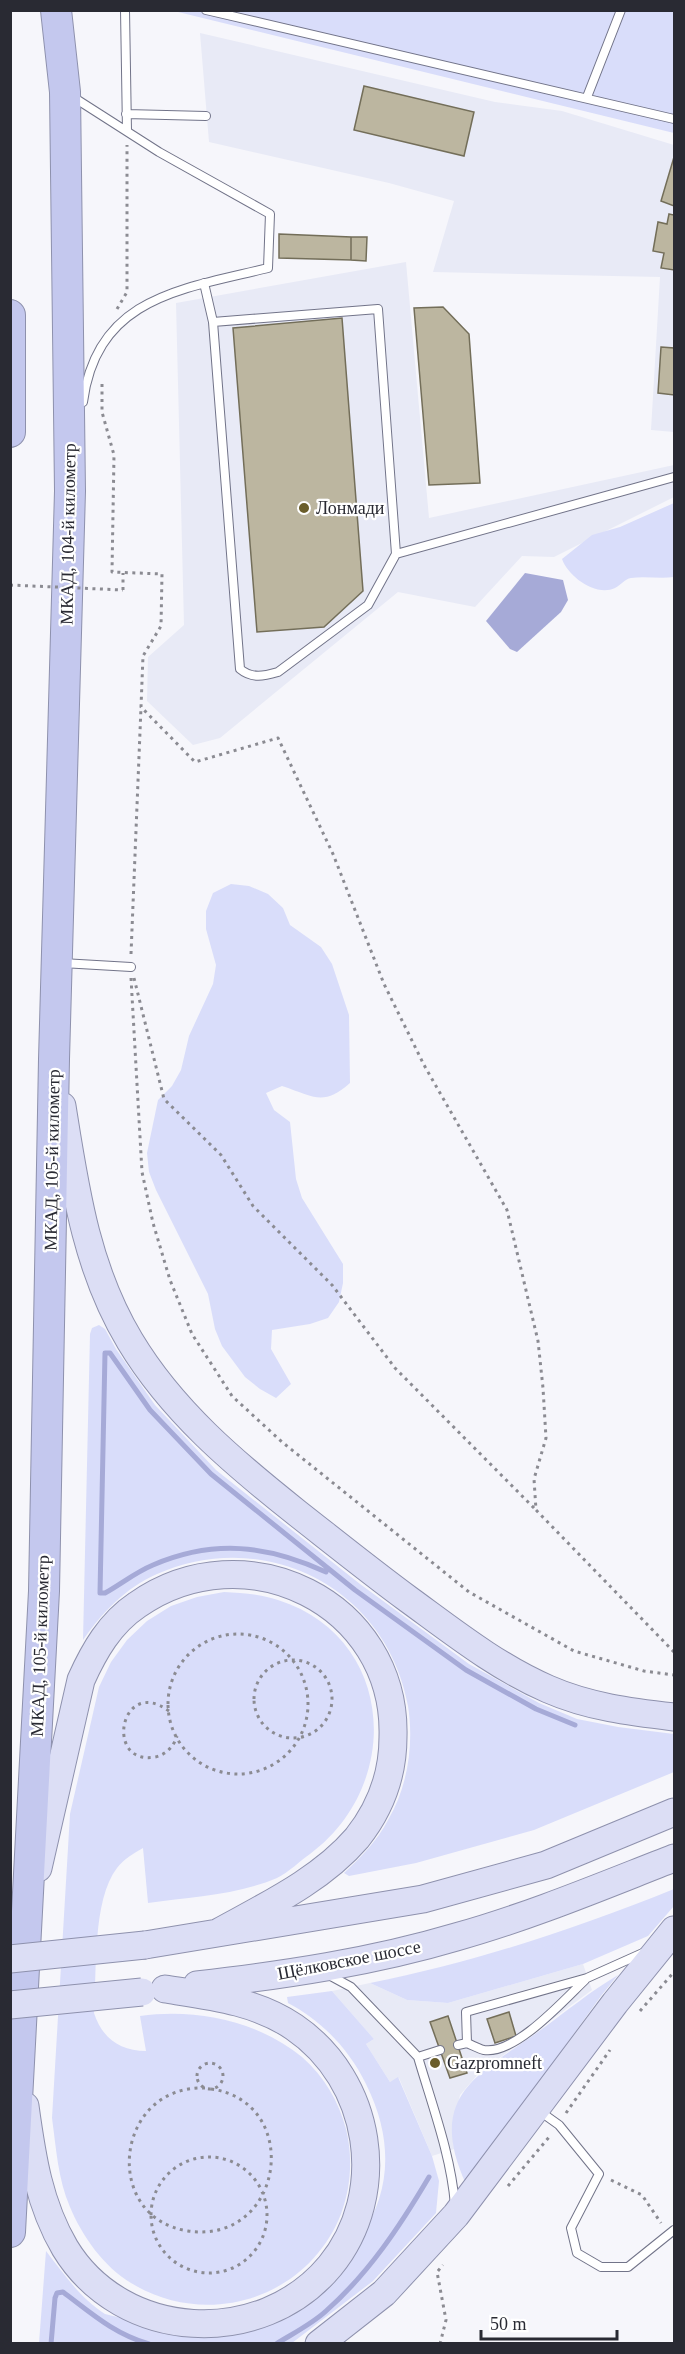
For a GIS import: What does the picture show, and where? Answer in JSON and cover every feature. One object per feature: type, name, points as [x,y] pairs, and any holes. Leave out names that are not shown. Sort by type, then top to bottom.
[{"type":"highway","name":"МКАД, 104-й километр","points":[[54,1059],[70,491],[65,92],[56,10]]},
{"type":"highway","points":[[10,315],[10,432]]},
{"type":"highway","name":"МКАД, 105-й километр","points":[[10,2232],[44,1591],[54,1059]]},
{"type":"main road","points":[[54,1059],[75,1188],[95,1272],[130,1341],[168,1395],[227,1457],[370,1571],[478,1650],[546,1689],[582,1703],[675,1717]]},
{"type":"main road","points":[[28,1913],[81,1680],[94,1652],[113,1627],[136,1605],[162,1589],[223,1573],[254,1574],[285,1581],[313,1594],[339,1613],[360,1636],[377,1662],[388,1691],[394,1722],[393,1753],[374,1812],[356,1838],[334,1860],[289,1893],[219,1932]]},
{"type":"main road","points":[[10,1959],[145,1945],[423,1899],[546,1865],[675,1812]]},
{"type":"main road","name":"Щёлковское шоссе","points":[[10,2005],[309,1970],[399,1952],[456,1937],[554,1906],[675,1858]]},
{"type":"main road","points":[[319,2343],[384,2293],[456,2215],[668,1937]]},
{"type":"main road","points":[[20,2075],[33,2166],[46,2212],[67,2250],[88,2277],[114,2299],[134,2309],[177,2323],[212,2325],[245,2320],[277,2308],[306,2290],[330,2266],[353,2227],[361,2206],[367,2172],[365,2138],[357,2105],[342,2075],[327,2057],[294,2027],[264,2011],[225,1998],[153,1990]]},
{"type":"lane","points":[[125,10],[127,131]]},
{"type":"lane","points":[[206,10],[675,119]]},
{"type":"lane","points":[[587,97],[621,10]]},
{"type":"lane","points":[[65,92],[127,131],[270,214],[268,268],[204,284],[147,302],[116,324],[96,356],[85,387],[81,410]]},
{"type":"lane","points":[[126,114],[206,116]]},
{"type":"lane","points":[[204,284],[213,322],[240,669],[248,675],[262,676],[278,672],[368,605],[396,554],[378,309],[213,322]]},
{"type":"lane","points":[[70,491],[80,422]]},
{"type":"lane","points":[[396,554],[675,477]]},
{"type":"lane","points":[[57,963],[130,967]]},
{"type":"lane","points":[[467,2043],[466,2012],[587,1978],[668,1937]]},
{"type":"lane","points":[[309,1970],[323,1972],[351,1987],[418,2057],[454,2187],[456,2215]]},
{"type":"lane","points":[[458,2045],[467,2043],[485,2050],[509,2044],[545,2021],[587,1978]]},
{"type":"lane","points":[[418,2057],[440,2050]]},
{"type":"lane","points":[[535,2109],[559,2125],[599,2174],[571,2229],[577,2253],[601,2267],[628,2267],[672,2232]]},
{"type":"path","points":[[116,324],[117,306],[127,292],[127,131]]},
{"type":"path","points":[[102,377],[102,412],[114,455],[112,572],[162,574],[161,626],[143,656],[130,967],[142,1172],[153,1222],[170,1280],[192,1334],[232,1396],[282,1442],[469,1593],[574,1651],[644,1671],[675,1675]]},
{"type":"path","points":[[10,585],[123,590],[123,573]]},
{"type":"path","points":[[141,707],[195,762],[278,738],[333,854],[384,984],[424,1065],[507,1210],[538,1341],[543,1388],[546,1438],[534,1479],[536,1510]]},
{"type":"path","points":[[130,967],[143,1008],[148,1042],[164,1099],[221,1155],[253,1206],[333,1285],[395,1368],[675,1652]]},
{"type":"path","points":[[229,1634],[256,1636],[281,1648],[293,1661],[308,1694],[306,1721],[299,1738],[285,1756],[273,1764],[261,1769],[234,1773],[214,1769],[196,1759],[177,1736],[169,1711],[171,1686],[183,1662],[192,1651],[229,1634]]},
{"type":"path","points":[[293,1661],[316,1668],[324,1676],[332,1694],[332,1704],[324,1723],[317,1730],[299,1738],[288,1738],[269,1730],[257,1714],[254,1705],[256,1685],[262,1676],[278,1663],[293,1661]]},
{"type":"path","points":[[169,1711],[153,1703],[136,1706],[125,1718],[123,1735],[131,1750],[147,1757],[163,1754],[170,1749],[177,1736]]},
{"type":"path","points":[[638,2013],[675,1972]]},
{"type":"path","points":[[502,2193],[559,2125],[612,2048]]},
{"type":"path","points":[[205,2088],[200,2085],[196,2074],[203,2064],[214,2063],[219,2066],[223,2078],[217,2087],[211,2089]]},
{"type":"path","points":[[205,2088],[241,2101],[256,2115],[267,2133],[273,2161],[271,2175],[263,2195],[240,2221],[214,2231],[185,2231],[172,2226],[152,2213],[140,2199],[129,2173],[129,2152],[134,2132],[150,2108],[161,2100],[187,2089],[205,2088]]},
{"type":"path","points":[[204,2158],[230,2161],[251,2175],[263,2195],[267,2223],[258,2247],[239,2265],[214,2273],[189,2270],[167,2256],[154,2233],[152,2213],[155,2195],[169,2174],[179,2166],[204,2158]]},
{"type":"path","points":[[599,2174],[642,2195],[672,2232]]},
{"type":"path","points":[[441,2343],[446,2320],[437,2272],[444,2264]]},
{"type":"shaded area","points":[[174,11],[674,11],[674,133]]},
{"type":"shaded area","points":[[200,33],[495,102],[562,111],[674,145],[674,432],[651,430],[660,277],[433,272],[454,201],[389,183],[209,142]]},
{"type":"shaded area","name":"Лонмади","points":[[406,262],[429,518],[674,465],[674,497],[554,557],[522,556],[475,607],[398,592],[220,738],[193,745],[147,701],[148,657],[184,625],[176,303]]},
{"type":"shaded area","points":[[674,503],[674,577],[631,578],[615,588],[599,590],[576,578],[565,565],[562,559],[592,535],[620,527]]},
{"type":"shaded area","points":[[525,573],[563,580],[568,600],[561,612],[517,652],[510,649],[486,621]]},
{"type":"shaded area","points":[[231,884],[249,886],[268,894],[283,908],[290,925],[321,947],[332,964],[349,1015],[350,1083],[325,1097],[310,1096],[282,1086],[266,1093],[274,1110],[290,1122],[296,1179],[302,1198],[343,1264],[343,1283],[339,1302],[328,1318],[310,1324],[272,1330],[271,1349],[291,1384],[276,1398],[245,1377],[222,1346],[215,1329],[208,1294],[156,1190],[149,1172],[147,1153],[158,1100],[172,1086],[181,1070],[189,1036],[213,984],[216,965],[206,929],[206,911],[213,893]]},
{"type":"shaded area","points":[[99,1325],[105,1329],[116,1349],[155,1405],[216,1470],[360,1584],[469,1664],[539,1703],[577,1719],[674,1734],[674,1772],[534,1830],[416,1863],[349,1876],[344,1873],[374,1842],[384,1828],[395,1807],[405,1779],[410,1750],[408,1706],[396,1664],[375,1629],[348,1600],[315,1578],[278,1564],[239,1558],[198,1561],[157,1574],[135,1586],[106,1611],[83,1640],[90,1334],[92,1328]]},
{"type":"shaded area","points":[[224,1592],[258,1595],[278,1600],[317,1619],[346,1645],[364,1678],[373,1715],[372,1753],[361,1790],[340,1825],[310,1854],[277,1878],[230,1892],[148,1903],[143,1848],[117,1868],[103,1899],[97,1937],[94,2013],[97,2022],[107,2036],[120,2046],[146,2051],[140,2016],[161,2014],[204,2016],[246,2026],[285,2045],[310,2064],[330,2090],[346,2129],[350,2161],[349,2183],[344,2204],[326,2243],[305,2267],[280,2285],[252,2298],[223,2304],[192,2304],[161,2297],[131,2283],[103,2260],[95,2250],[81,2229],[66,2197],[58,2163],[52,2118],[70,1814],[99,1687],[111,1662],[127,1640],[147,1621],[171,1606],[197,1597]]},
{"type":"shaded area","points":[[674,1889],[674,1906],[648,1936],[583,1964],[448,2003],[407,2000],[370,1983],[449,1965],[524,1943],[599,1918]]},
{"type":"shaded area","name":"Gazpromneft","points":[[583,1964],[592,1990],[479,2073],[460,2095],[452,2128],[454,2149],[432,2156],[399,2078],[390,2082],[366,2044],[374,2039],[332,1991],[370,1983],[407,2000],[448,2003]]},
{"type":"shaded area","points":[[618,1975],[466,2184],[455,2153],[452,2128],[456,2107],[465,2090],[498,2060]]},
{"type":"shaded area","points":[[332,1991],[374,2039],[366,2044],[390,2082],[398,2077],[432,2156],[439,2181],[436,2213],[373,2281],[292,2343],[39,2343],[46,2251],[80,2293],[105,2314],[163,2322],[221,2318],[275,2302],[322,2275],[359,2239],[381,2194],[384,2142],[366,2084],[351,2059],[323,2027],[288,2003],[287,1997]]},
{"type":"building","points":[[364,86],[474,112],[464,156],[354,130]]},
{"type":"building","points":[[674,157],[674,206],[661,201]]},
{"type":"building","points":[[669,214],[674,215],[674,270],[661,268],[664,253],[653,251],[658,222],[667,224]]},
{"type":"building","points":[[279,234],[351,237],[351,260],[279,258]]},
{"type":"building","points":[[351,237],[367,237],[366,261],[351,260]]},
{"type":"building","points":[[443,307],[469,334],[480,483],[429,485],[414,308]]},
{"type":"building","points":[[342,318],[363,591],[324,627],[257,632],[233,328]]},
{"type":"building","points":[[661,347],[674,348],[674,395],[658,393]]},
{"type":"building","points":[[509,2012],[516,2036],[495,2043],[487,2019]]},
{"type":"building","points":[[448,2016],[467,2073],[450,2078],[430,2022]]},
{"type":"waterway","points":[[326,1572],[283,1556],[261,1551],[240,1549],[197,1551],[153,1565],[105,1593],[100,1593],[105,1353],[110,1353],[150,1410],[211,1474],[355,1590],[466,1670],[536,1709],[575,1725]]},
{"type":"waterway","points":[[276,2344],[320,2316],[356,2281],[395,2231],[429,2177]]},
{"type":"waterway","points":[[51,2344],[55,2298],[57,2293],[63,2292],[114,2329],[149,2344]]},
{"type":"place","name":"Лонмади","points":[[304,508]]},
{"type":"place","name":"Gazpromneft","points":[[435,2063]]}]
